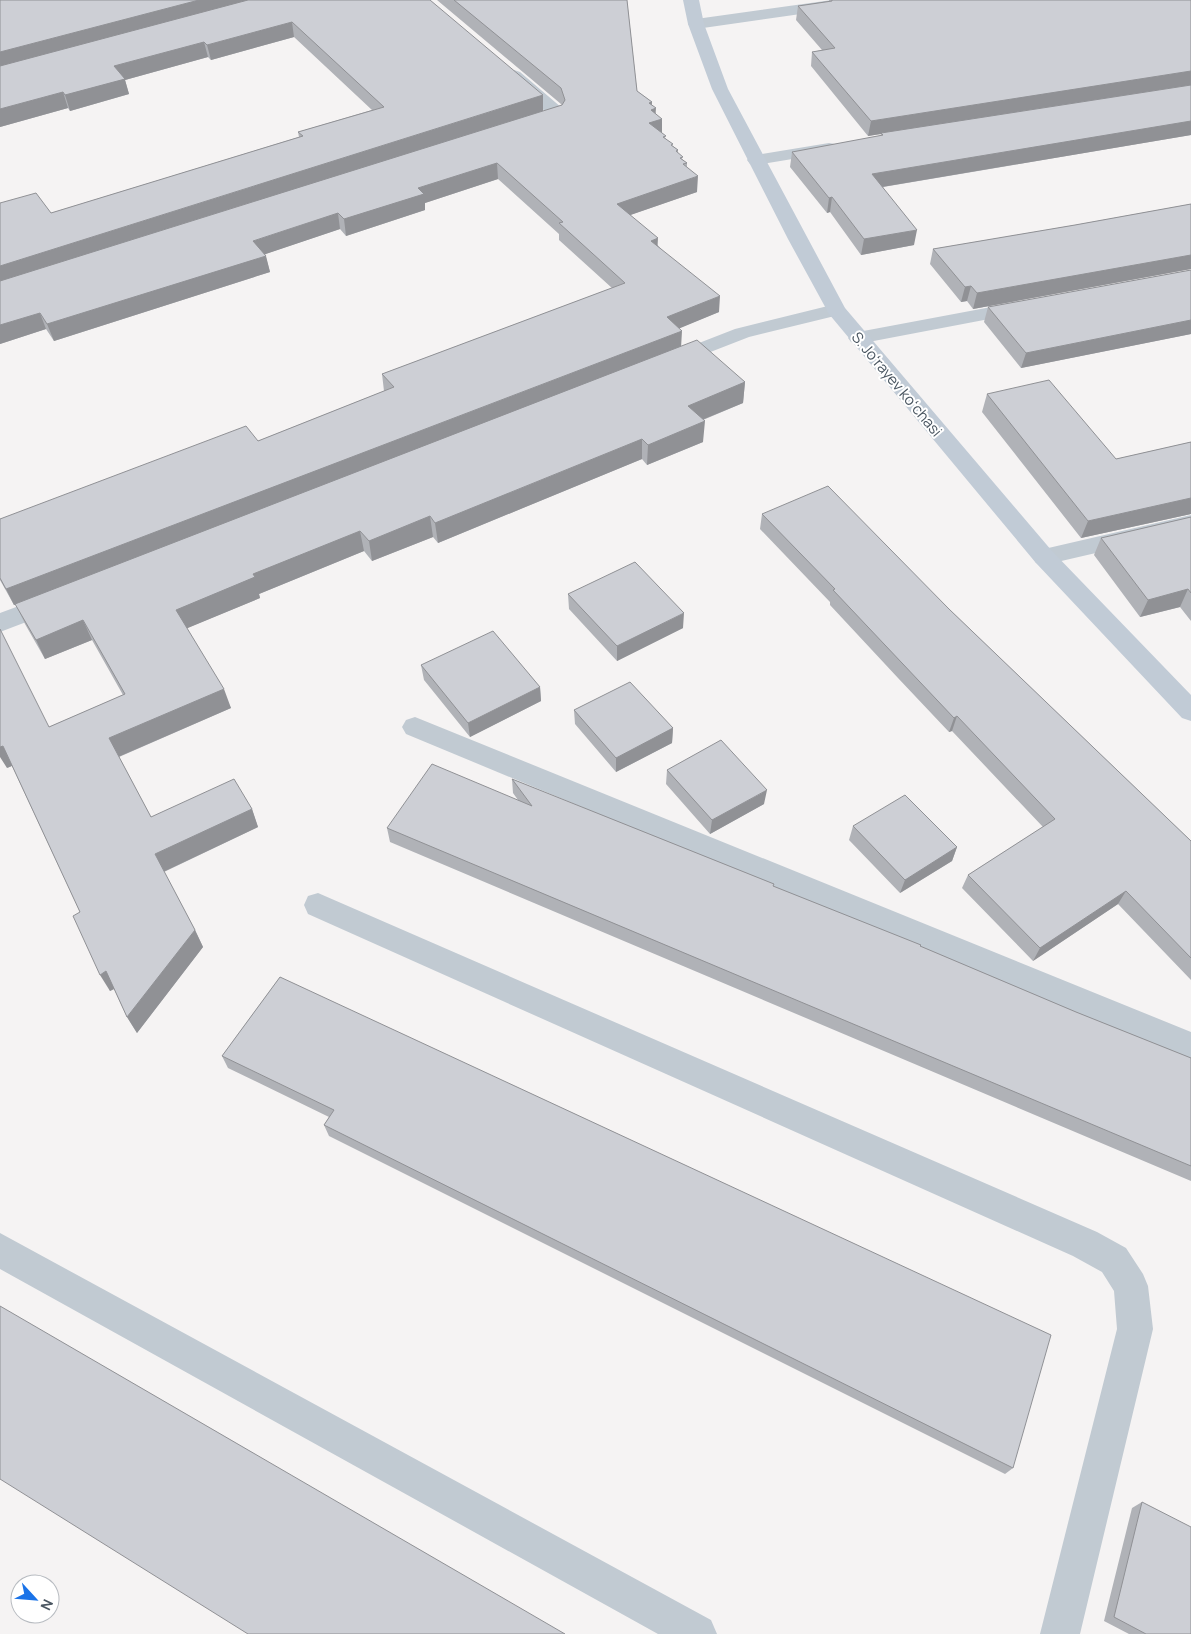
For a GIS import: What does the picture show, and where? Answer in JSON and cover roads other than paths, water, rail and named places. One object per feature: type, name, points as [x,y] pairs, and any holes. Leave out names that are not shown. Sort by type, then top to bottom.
[{"type":"street","name":"S. Joʻrayev koʻchasi","points":[[691,0],[696,24],[720,89],[836,310],[1044,557],[1191,711]]},
{"type":"street","points":[[696,24],[864,0]]},
{"type":"street","points":[[501,64],[556,112],[552,118],[514,130]]},
{"type":"street","points":[[756,160],[843,146]]},
{"type":"street","points":[[858,338],[1044,303]]},
{"type":"street","points":[[649,369],[742,333],[836,310]]},
{"type":"street","points":[[1044,557],[1191,523]]},
{"type":"street","points":[[0,623],[74,594]]},
{"type":"street","points":[[415,727],[1191,1046]]},
{"type":"street","points":[[318,905],[1085,1244],[1114,1260],[1132,1286],[1135,1329],[1060,1634]]},
{"type":"street","points":[[0,1250],[697,1634]]}]
